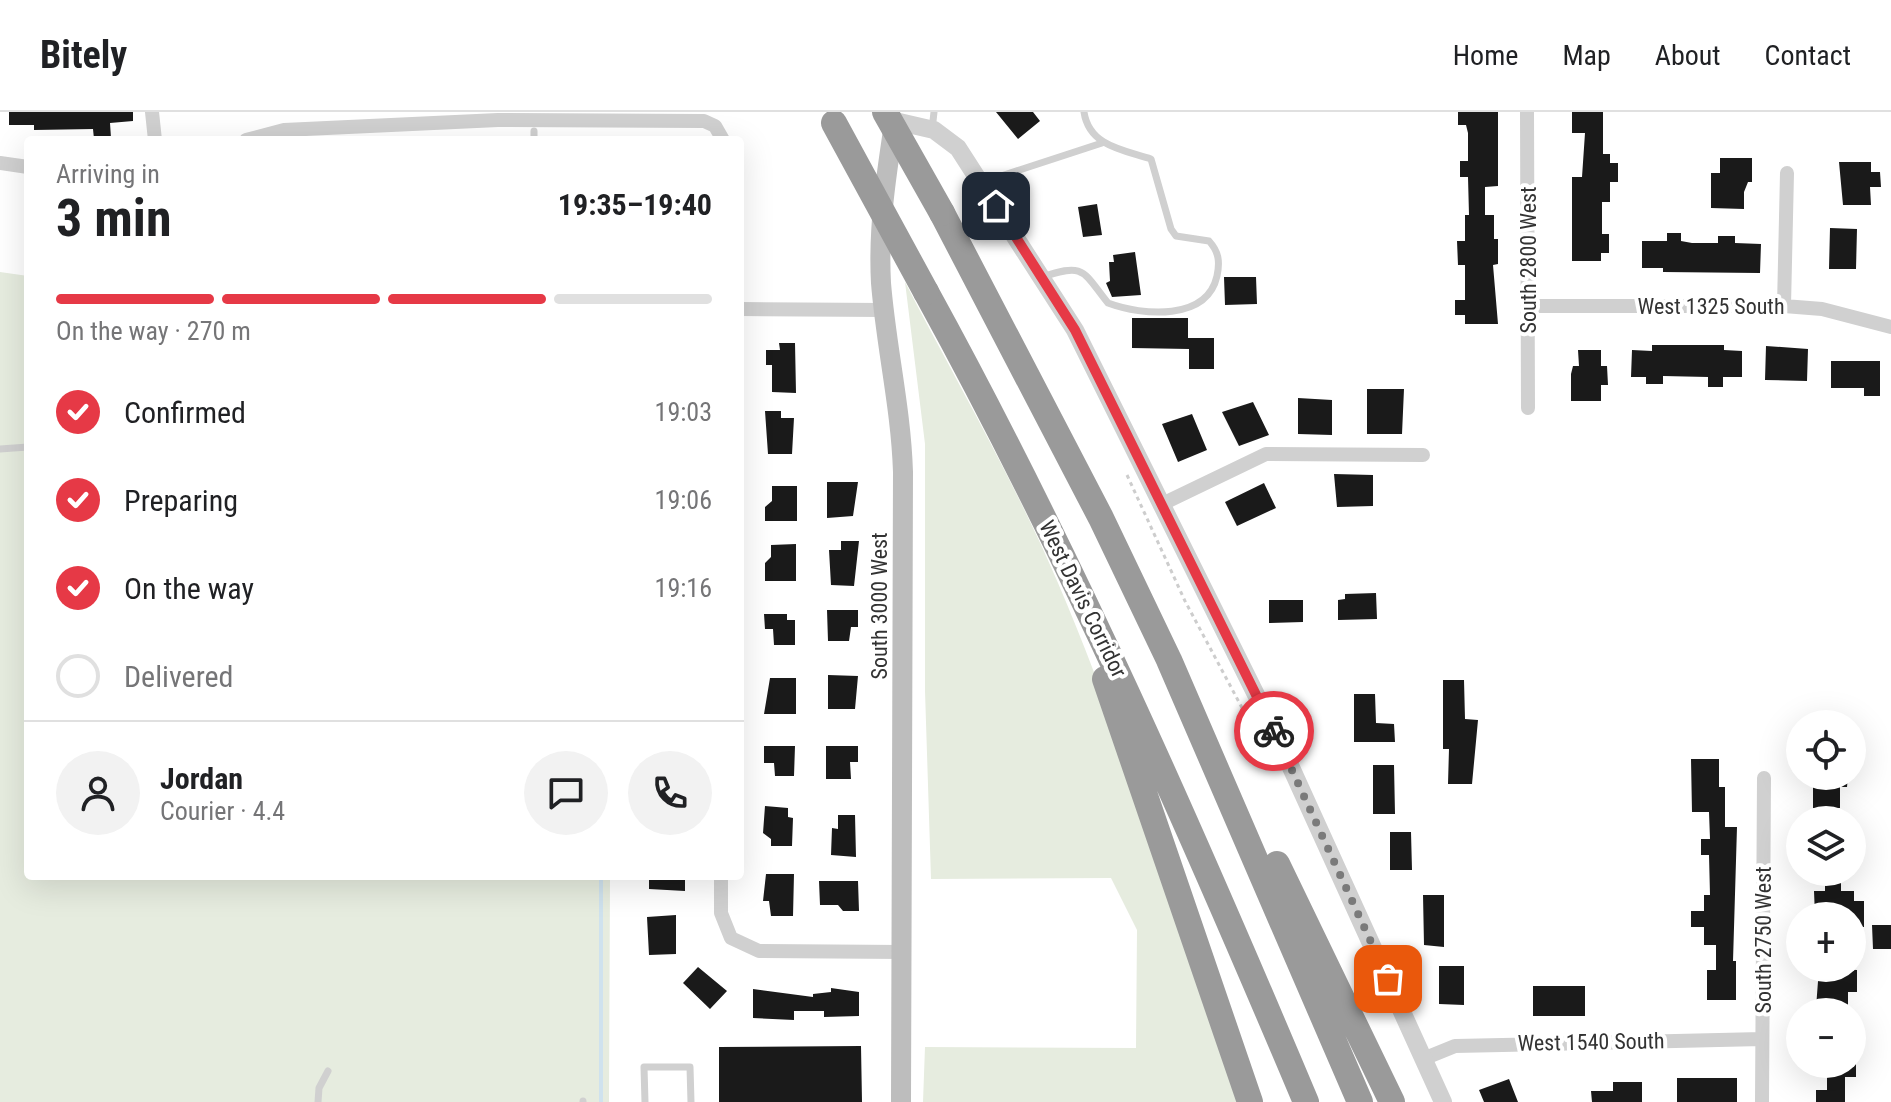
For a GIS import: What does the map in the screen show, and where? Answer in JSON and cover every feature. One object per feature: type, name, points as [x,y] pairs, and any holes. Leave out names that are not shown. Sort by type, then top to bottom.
[{"type":"highway","points":[[892,115],[1119,558],[1213,756],[1360,1102]]},
{"type":"highway","name":"West Davis Corridor","points":[[831,117],[926,292],[1069,569],[1141,720],[1306,1102]]},
{"type":"highway","points":[[1119,558],[1155,612],[1392,1102]]},
{"type":"highway","points":[[1069,569],[1250,1102]]},
{"type":"main road","name":"South 3000 West","points":[[892,115],[881,225],[884,310],[899,400],[903,472],[901,1102]]},
{"type":"street","points":[[152,112],[155,136]]},
{"type":"street","name":"South 2800 West","points":[[1527,112],[1528,408]]},
{"type":"street","points":[[892,115],[933,121],[958,148],[1075,330],[1279,741],[1354,899],[1443,1102]]},
{"type":"street","points":[[261,136],[284,130],[366,134],[410,118],[704,121],[715,126],[721,136]]},
{"type":"street","points":[[0,163],[24,166]]},
{"type":"street","points":[[1784,306],[1787,173]]},
{"type":"street","name":"West 1325 South","points":[[1528,306],[1784,306],[1822,309],[1891,327]]},
{"type":"street","points":[[744,309],[884,310]]},
{"type":"street","points":[[1160,505],[1266,454],[1423,455]]},
{"type":"street","name":"South 2750 West","points":[[1762,1102],[1764,778]]},
{"type":"street","points":[[721,880],[721,913],[731,938],[759,951],[903,952]]},
{"type":"street","name":"West 1540 South","points":[[1423,1059],[1455,1046],[1762,1039]]},
{"type":"lane","points":[[1041,278],[1075,268],[1085,272],[1108,303],[1143,311],[1184,309],[1204,303],[1214,291],[1220,265],[1217,249],[1209,241],[1176,236],[1171,229],[1151,159],[1102,143],[1086,123],[1084,112]]},
{"type":"lane","points":[[981,182],[1102,143]]},
{"type":"lane","points":[[0,449],[24,447]]},
{"type":"lane","points":[[645,1102],[644,1067],[690,1067],[691,1102]]},
{"type":"lane","points":[[318,1102],[319,1088],[328,1071]]},
{"type":"path","points":[[1124,468],[1185,601],[1253,727]]},
{"type":"shaded area","points":[[0,272],[24,275],[24,880],[610,880],[609,1102],[0,1102]]},
{"type":"shaded area","points":[[905,282],[1023,506],[1058,583],[1109,711],[1240,1102],[923,1102],[925,1047],[1136,1048],[1137,930],[1111,878],[931,879],[925,691],[925,444]]},
{"type":"building","points":[[9,112],[133,112],[133,121],[110,123],[111,136],[94,136],[93,129],[34,130],[34,125],[9,125]]},
{"type":"building","points":[[996,112],[1033,112],[1040,121],[1018,139]]},
{"type":"building","points":[[1458,112],[1498,112],[1498,186],[1485,187],[1485,215],[1494,215],[1494,239],[1498,239],[1498,264],[1493,265],[1498,324],[1465,324],[1465,315],[1455,315],[1455,300],[1465,300],[1465,265],[1458,265],[1457,241],[1465,241],[1465,215],[1469,215],[1468,177],[1460,177],[1460,161],[1468,161],[1468,133],[1466,125],[1458,125]]},
{"type":"building","points":[[1572,112],[1603,112],[1603,154],[1610,154],[1610,163],[1618,163],[1618,182],[1610,182],[1610,202],[1602,202],[1602,234],[1609,234],[1609,253],[1601,253],[1601,261],[1572,261],[1572,177],[1582,177],[1585,133],[1572,133]]},
{"type":"building","points":[[1720,158],[1752,158],[1752,182],[1748,182],[1744,192],[1744,209],[1711,208],[1711,173],[1720,173]]},
{"type":"building","points":[[1839,162],[1871,162],[1871,172],[1880,172],[1881,187],[1870,187],[1871,205],[1843,205]]},
{"type":"building","points":[[1097,204],[1102,235],[1083,237],[1078,207]]},
{"type":"building","points":[[1830,228],[1857,229],[1856,269],[1829,269]]},
{"type":"building","points":[[1667,233],[1681,233],[1681,241],[1692,243],[1718,243],[1718,236],[1735,236],[1735,243],[1761,244],[1760,273],[1663,272],[1663,268],[1642,268],[1642,241],[1667,241]]},
{"type":"building","points":[[1135,252],[1141,295],[1112,297],[1106,283],[1110,281],[1109,262],[1114,262],[1113,255]]},
{"type":"building","points":[[1224,277],[1256,277],[1257,304],[1225,305]]},
{"type":"building","points":[[1132,318],[1188,318],[1188,338],[1214,338],[1214,369],[1189,369],[1189,349],[1132,348]]},
{"type":"building","points":[[779,343],[795,343],[796,393],[772,392],[772,365],[766,365],[766,350],[780,350]]},
{"type":"building","points":[[1652,345],[1724,345],[1724,350],[1742,351],[1742,377],[1723,377],[1723,387],[1708,387],[1708,377],[1663,376],[1663,384],[1646,384],[1646,377],[1631,377],[1632,350],[1652,351]]},
{"type":"building","points":[[1766,346],[1808,349],[1807,381],[1765,380]]},
{"type":"building","points":[[1578,350],[1601,350],[1601,366],[1607,366],[1608,385],[1601,385],[1601,401],[1571,401],[1571,374],[1573,366],[1579,366]]},
{"type":"building","points":[[1831,361],[1880,361],[1880,396],[1864,396],[1864,388],[1831,388]]},
{"type":"building","points":[[1367,389],[1404,389],[1402,434],[1367,434]]},
{"type":"building","points":[[1298,398],[1332,400],[1332,435],[1298,434]]},
{"type":"building","points":[[1253,402],[1269,435],[1239,446],[1222,412]]},
{"type":"building","points":[[765,411],[781,411],[781,418],[794,418],[792,454],[768,454]]},
{"type":"building","points":[[1192,414],[1207,450],[1178,462],[1162,424]]},
{"type":"building","points":[[1334,474],[1373,475],[1373,506],[1337,507]]},
{"type":"building","points":[[827,482],[858,482],[853,516],[827,518]]},
{"type":"building","points":[[1264,483],[1276,508],[1237,526],[1225,502]]},
{"type":"building","points":[[772,486],[797,486],[797,521],[765,521],[765,507],[772,501]]},
{"type":"building","points":[[841,541],[859,541],[854,586],[831,585],[829,550],[841,550]]},
{"type":"building","points":[[796,544],[796,581],[765,581],[765,563],[771,557],[771,545]]},
{"type":"building","points":[[1376,593],[1377,619],[1338,620],[1338,600],[1345,599],[1345,594]]},
{"type":"building","points":[[1269,600],[1303,600],[1303,622],[1269,623]]},
{"type":"building","points":[[827,610],[858,610],[858,627],[851,627],[849,641],[828,641]]},
{"type":"building","points":[[764,614],[787,614],[787,620],[795,620],[795,645],[774,645],[773,629],[765,629]]},
{"type":"building","points":[[828,675],[858,676],[855,709],[828,709]]},
{"type":"building","points":[[770,678],[796,678],[796,714],[764,714]]},
{"type":"building","points":[[1443,680],[1464,680],[1465,719],[1478,720],[1472,784],[1448,784],[1449,749],[1443,749]]},
{"type":"building","points":[[1354,694],[1375,694],[1376,723],[1394,724],[1395,742],[1354,742]]},
{"type":"building","points":[[764,746],[795,746],[794,776],[775,776],[774,763],[764,763]]},
{"type":"building","points":[[826,746],[858,746],[858,762],[850,762],[851,779],[826,779]]},
{"type":"building","points":[[1691,759],[1719,759],[1719,787],[1725,787],[1725,827],[1737,827],[1733,961],[1736,961],[1736,1000],[1707,1000],[1707,970],[1716,970],[1716,945],[1704,945],[1704,927],[1691,927],[1691,911],[1704,911],[1704,895],[1710,895],[1709,855],[1701,855],[1701,839],[1710,839],[1709,812],[1692,812]]},
{"type":"building","points":[[1373,765],[1394,765],[1395,814],[1373,814]]},
{"type":"building","points":[[1813,790],[1840,790],[1840,806],[1813,806]]},
{"type":"building","points":[[765,806],[788,808],[788,817],[793,818],[792,846],[771,846],[771,839],[763,833]]},
{"type":"building","points":[[838,815],[855,815],[856,857],[831,855],[832,828],[838,829]]},
{"type":"building","points":[[1390,832],[1411,832],[1412,870],[1390,870]]},
{"type":"building","points":[[766,874],[794,874],[793,916],[771,916],[769,901],[763,901]]},
{"type":"building","points":[[649,880],[685,880],[685,891],[649,889]]},
{"type":"building","points":[[819,881],[858,881],[859,911],[843,911],[838,905],[820,905]]},
{"type":"building","points":[[1825,886],[1841,886],[1841,891],[1854,891],[1854,901],[1864,902],[1814,902],[1814,891],[1825,891]]},
{"type":"building","points":[[1423,895],[1444,895],[1444,947],[1424,945]]},
{"type":"building","points":[[676,915],[676,954],[649,955],[647,917]]},
{"type":"building","points":[[1872,925],[1891,925],[1891,949],[1873,949]]},
{"type":"building","points":[[1439,966],[1464,966],[1464,1005],[1439,1004]]},
{"type":"building","points":[[698,967],[727,991],[710,1009],[683,983]]},
{"type":"building","points":[[1818,982],[1857,982],[1857,992],[1848,992],[1848,998],[1817,998]]},
{"type":"building","points":[[1533,986],[1585,986],[1585,1016],[1533,1016]]},
{"type":"building","points":[[831,988],[859,992],[859,1016],[824,1017],[824,1011],[794,1011],[794,1020],[753,1018],[753,989],[813,997],[813,994],[831,992]]},
{"type":"building","points":[[861,1046],[862,1102],[719,1102],[719,1047]]},
{"type":"building","points":[[1677,1078],[1737,1078],[1737,1102],[1677,1102]]},
{"type":"building","points":[[1827,1078],[1845,1078],[1845,1102],[1816,1102],[1816,1090],[1827,1090]]},
{"type":"building","points":[[1509,1079],[1518,1102],[1484,1102],[1479,1090]]},
{"type":"building","points":[[1613,1082],[1642,1082],[1642,1102],[1592,1102],[1591,1091],[1613,1091]]},
{"type":"waterway","points":[[601,880],[601,1102]]},
{"type":"way so far","points":[[1274,731],[1354,899],[1388,979]]},
{"type":"route","points":[[996,206],[1075,330],[1172,531],[1274,731]]}]
